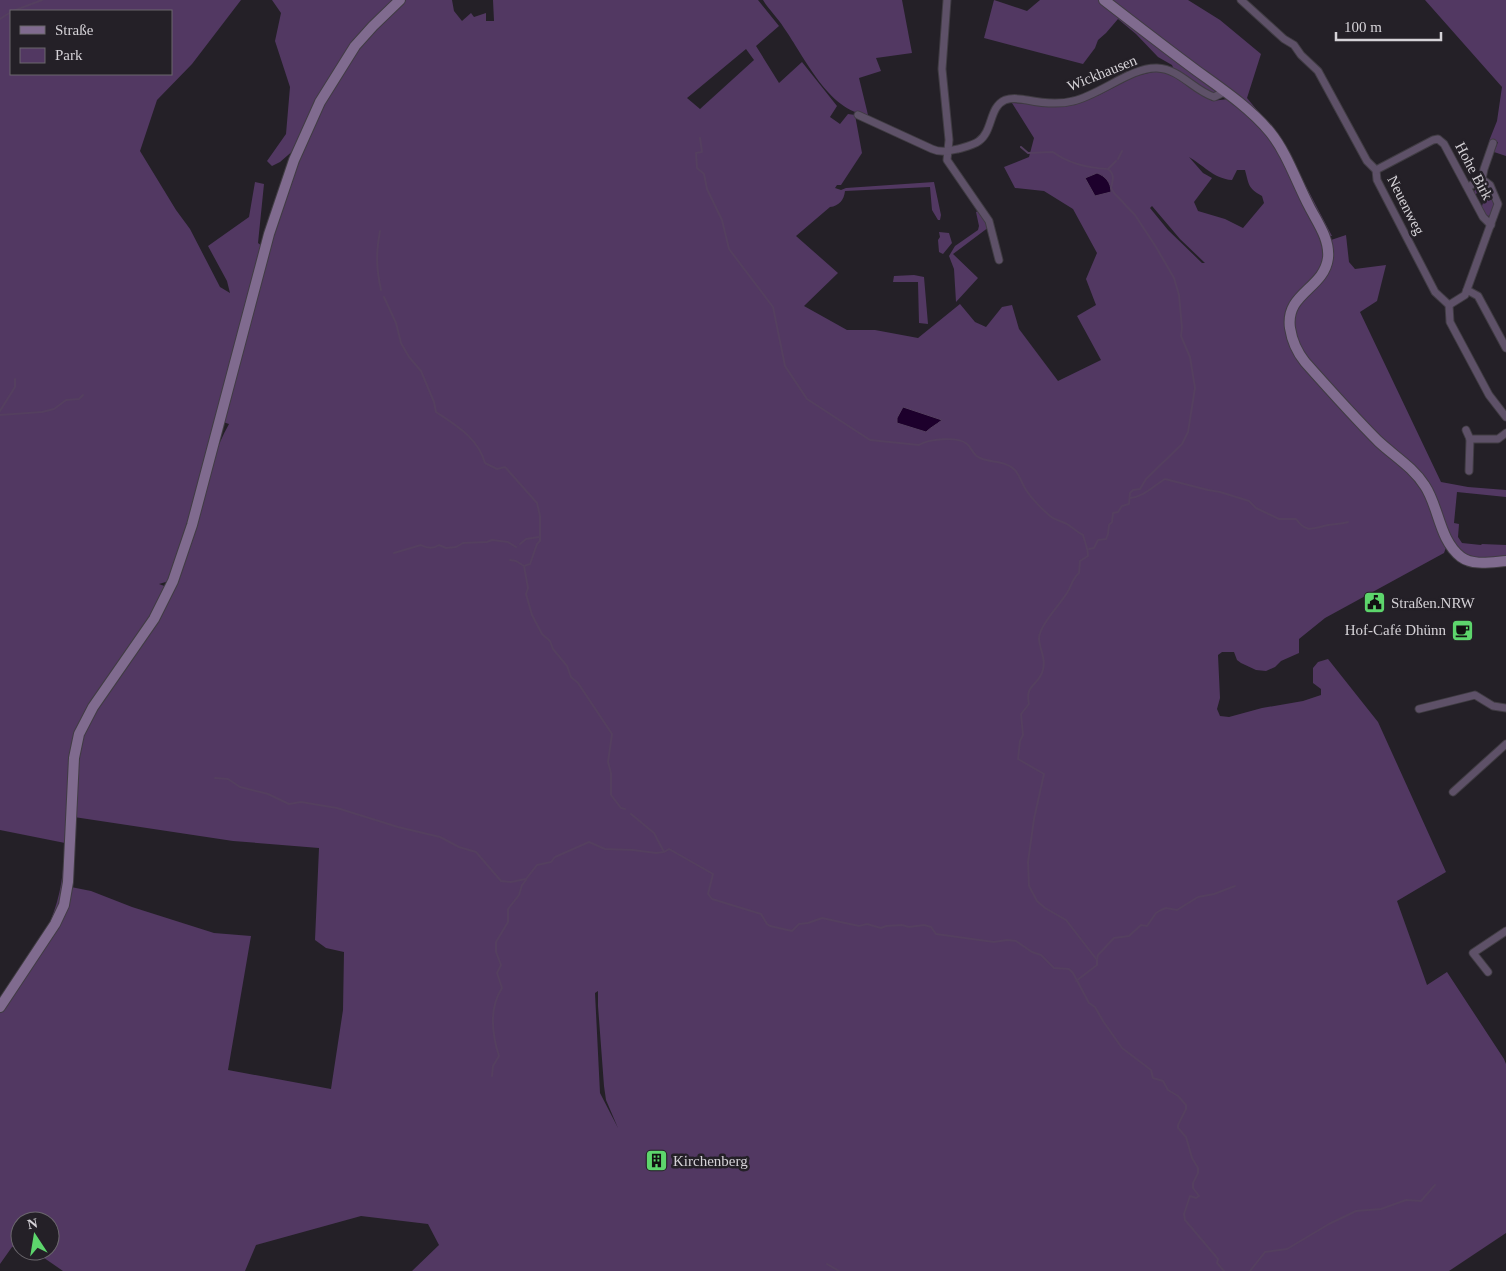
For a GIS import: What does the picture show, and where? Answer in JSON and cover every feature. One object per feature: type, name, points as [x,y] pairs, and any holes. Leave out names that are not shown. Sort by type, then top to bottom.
[{"type":"main road","points":[[0,1007],[55,924],[64,905],[68,882],[74,758],[79,734],[93,707],[157,614],[173,581],[192,525],[269,234],[294,160],[320,102],[355,46],[372,26],[400,0]]},
{"type":"main road","points":[[1104,0],[1248,110],[1273,136],[1326,239],[1328,258],[1322,274],[1298,298],[1290,311],[1290,331],[1297,351],[1364,427],[1415,472],[1427,489],[1445,535],[1456,552],[1473,562],[1506,561]]},
{"type":"street","points":[[947,0],[942,69],[949,140],[946,157],[949,165],[989,221],[999,260]]},
{"type":"street","name":"Neuenweg","points":[[1241,0],[1284,40],[1294,45],[1301,55],[1318,71],[1367,161],[1376,170],[1377,180],[1435,292],[1439,298],[1449,305]]},
{"type":"street","name":"Wickhausen","points":[[947,151],[981,140],[996,108],[1004,100],[1017,97],[1056,104],[1065,103],[1090,96],[1146,69],[1156,68],[1170,71],[1214,97],[1224,92]]},
{"type":"street","points":[[858,114],[938,152],[947,151]]},
{"type":"street","name":"Hohe Birk","points":[[1376,170],[1438,139],[1444,144],[1483,217],[1491,225]]},
{"type":"street","points":[[1468,187],[1482,179],[1493,143]]},
{"type":"street","points":[[1482,179],[1490,186],[1498,201],[1496,213],[1467,290],[1462,298],[1449,305],[1450,322],[1489,395],[1506,417]]},
{"type":"street","points":[[1467,290],[1478,296],[1506,348]]},
{"type":"street","points":[[1466,430],[1470,440],[1469,471]]},
{"type":"street","points":[[1470,440],[1498,440],[1506,433]]},
{"type":"street","points":[[1419,709],[1475,695],[1492,706],[1506,708]]},
{"type":"street","points":[[1453,792],[1506,744]]},
{"type":"street","points":[[1488,972],[1473,953],[1506,931]]},
{"type":"green space","points":[[0,0],[241,0],[192,64],[157,100],[140,151],[176,210],[190,229],[220,287],[230,293],[227,281],[208,246],[249,217],[255,182],[264,184],[258,243],[262,246],[193,508],[169,581],[159,584],[167,587],[146,624],[83,716],[65,881],[57,914],[50,922],[63,874],[65,843],[0,830]]},
{"type":"green space","points":[[272,0],[394,0],[366,28],[295,149],[280,162],[272,166],[267,161],[286,134],[290,87],[275,41],[281,13]]},
{"type":"green space","points":[[405,0],[452,0],[454,11],[462,21],[471,13],[474,17],[486,13],[486,21],[494,21],[493,0],[758,0],[779,26],[756,46],[779,83],[802,62],[837,106],[830,117],[840,124],[848,114],[855,115],[862,153],[841,185],[837,185],[835,188],[841,190],[846,188],[934,182],[941,215],[940,220],[938,220],[932,210],[930,187],[845,191],[841,202],[830,207],[796,236],[838,273],[804,306],[847,330],[875,330],[918,338],[960,304],[975,322],[986,327],[1002,307],[1012,305],[1019,329],[1058,381],[1101,360],[1077,316],[1096,305],[1086,279],[1097,253],[1073,209],[1044,191],[1015,188],[1004,167],[1029,157],[1034,138],[1012,103],[1065,105],[1099,95],[1136,76],[1157,71],[1169,73],[1179,78],[1212,101],[1228,99],[1264,130],[1302,197],[1324,249],[1325,259],[1321,269],[1316,277],[1294,299],[1286,317],[1287,334],[1294,353],[1304,366],[1309,362],[1299,347],[1296,338],[1294,322],[1296,313],[1299,305],[1321,282],[1328,271],[1331,240],[1346,235],[1349,262],[1355,269],[1386,265],[1377,301],[1360,312],[1441,482],[1468,487],[1506,490],[1506,497],[1457,492],[1454,523],[1459,524],[1458,537],[1462,543],[1506,545],[1506,558],[1474,558],[1464,554],[1456,547],[1445,527],[1427,484],[1422,487],[1447,545],[1444,553],[1325,618],[1299,639],[1299,653],[1281,661],[1275,667],[1266,671],[1256,670],[1237,660],[1234,652],[1222,652],[1218,655],[1220,698],[1217,709],[1220,716],[1229,717],[1262,708],[1303,701],[1321,695],[1321,689],[1313,683],[1313,668],[1318,662],[1328,659],[1378,722],[1446,872],[1397,901],[1427,985],[1447,972],[1506,1064],[1506,1233],[1449,1271],[412,1271],[439,1245],[428,1224],[361,1216],[256,1245],[245,1271],[63,1271],[48,1261],[60,1261],[60,1211],[10,1211],[10,1250],[0,1264],[0,1013],[63,916],[68,906],[71,887],[91,891],[132,907],[214,933],[251,936],[228,1070],[331,1089],[343,1010],[344,952],[326,948],[315,940],[319,848],[233,841],[74,817],[78,757],[87,723],[161,614],[175,586],[195,526],[213,459],[229,424],[223,422],[271,243],[296,166],[330,94],[351,60],[376,29]],"holes":[[[746,49],[754,60],[700,109],[687,98]],[[1189,157],[1214,174],[1226,179],[1232,180],[1237,170],[1245,170],[1250,186],[1262,196],[1264,203],[1243,228],[1225,219],[1198,211],[1194,202],[1212,178],[1203,173]],[[1152,206],[1180,239],[1205,263],[1202,263],[1168,230],[1150,208]],[[598,991],[606,1100],[618,1128],[600,1093],[595,993]]]},
{"type":"green space","points":[[763,0],[902,0],[912,53],[876,58],[881,71],[859,78],[868,115],[854,112],[841,104],[819,81],[782,24]]},
{"type":"green space","points":[[994,0],[1027,11],[1040,0],[1099,0],[1216,91],[1209,93],[1174,70],[1172,65],[1158,57],[1136,34],[1118,19],[1098,40],[1095,48],[1083,64],[984,38]]},
{"type":"green space","points":[[1108,0],[1188,0],[1220,20],[1261,54],[1247,98],[1286,148],[1332,236],[1330,236],[1278,138]]},
{"type":"green space","points":[[1425,0],[1506,0],[1506,156],[1494,152],[1498,142],[1489,141],[1497,121],[1502,87]]},
{"type":"green space","points":[[1483,184],[1487,188],[1482,190],[1488,201],[1493,199],[1495,205],[1493,213],[1489,216],[1485,215],[1481,209],[1483,203],[1477,192],[1475,197],[1474,192],[1476,187]]},
{"type":"green space","points":[[978,211],[989,227],[953,254],[978,278],[956,302],[954,269],[949,256],[955,246],[978,230],[976,212]]},
{"type":"green space","points":[[939,232],[949,233],[952,243],[943,254],[939,252]]},
{"type":"green space","points":[[914,275],[924,277],[928,324],[919,323],[918,282],[893,282],[894,276]]},
{"type":"shaded area","points":[[1097,173],[1107,180],[1111,192],[1095,196],[1085,178]]},
{"type":"shaded area","points":[[903,407],[942,420],[926,432],[897,423],[897,418]]},
{"type":"waterway","points":[[16,10],[42,0]]},
{"type":"waterway","points":[[0,19],[10,13]]},
{"type":"waterway","points":[[700,138],[702,152],[696,153],[697,168],[704,174],[707,189],[722,220],[729,249],[773,307],[785,366],[807,399],[870,440],[919,445],[943,439],[963,442],[978,457],[1002,463],[1015,470],[1028,493],[1044,510],[1052,517],[1083,535],[1088,556],[1080,561],[1079,573],[1042,628],[1040,634],[1039,639],[1044,660],[1043,668],[1040,678],[1028,693],[1029,704],[1021,714],[1023,735],[1020,741],[1018,759],[1044,774],[1034,819],[1028,862],[1029,886],[1037,901],[1066,920],[1097,960],[1097,965],[1076,981]]},
{"type":"waterway","points":[[1021,147],[1028,153],[1053,152],[1072,162],[1094,168],[1108,169],[1112,173],[1111,188],[1135,215],[1174,278],[1179,295],[1181,336],[1190,357],[1195,388],[1188,432],[1182,444],[1146,479],[1140,489],[1133,490],[1130,493],[1129,504],[1122,506],[1118,512],[1113,513],[1106,539],[1098,540],[1094,548],[1089,549]]},
{"type":"waterway","points":[[1118,159],[1122,151]]},
{"type":"waterway","points":[[1108,169],[1116,161]]},
{"type":"waterway","points":[[380,231],[377,260],[381,290]]},
{"type":"waterway","points":[[384,297],[396,323],[401,343],[409,357],[421,371],[434,402],[436,412],[466,433],[477,446],[485,463],[497,469],[505,467],[537,503],[540,516],[540,541],[537,544],[530,564],[524,566],[528,588],[526,594],[532,615],[542,634],[550,641],[553,649],[567,666],[571,677],[578,683],[612,734],[608,762],[611,773],[611,795],[621,808],[625,809]]},
{"type":"waterway","points":[[0,411],[15,387],[15,379]]},
{"type":"waterway","points":[[0,415],[42,412],[54,409],[66,400],[79,399],[83,395]]},
{"type":"waterway","points":[[1130,498],[1144,493],[1165,479],[1249,501],[1256,508],[1279,519],[1296,519],[1304,527],[1310,529],[1348,522]]},
{"type":"waterway","points":[[520,544],[526,539],[539,537]]},
{"type":"waterway","points":[[394,553],[421,545],[430,548],[439,545],[446,548],[456,547],[463,543],[492,540],[508,542],[516,547]]},
{"type":"waterway","points":[[510,560],[524,566]]},
{"type":"waterway","points":[[215,778],[228,779],[240,787],[268,794],[289,804],[301,802],[337,808],[398,827],[440,837],[459,847],[476,852],[501,881],[511,882],[526,879],[537,865],[551,862],[555,857],[589,842],[605,849],[664,852]]},
{"type":"waterway","points":[[631,814],[654,833],[664,852],[669,849],[713,874],[708,894],[712,899],[761,914],[770,926],[792,931],[799,924],[822,918],[859,926],[867,924],[881,928],[886,926],[902,925],[909,927],[924,925],[931,927],[936,934],[994,942],[1016,941],[1032,952],[1041,955],[1054,968],[1069,969],[1089,1003],[1095,1007],[1122,1048],[1151,1070],[1153,1078],[1163,1081],[1168,1090],[1178,1096],[1186,1105],[1178,1128],[1186,1137],[1192,1158],[1198,1168],[1193,1188],[1199,1196],[1196,1198],[1190,1196],[1184,1214],[1185,1220],[1218,1259],[1217,1263],[1224,1271]]},
{"type":"waterway","points":[[492,1076],[493,1066],[499,1056],[493,1030],[493,1013],[502,988],[497,973],[501,965],[496,952],[496,942],[508,922],[508,909],[519,895],[522,885],[526,880]]},
{"type":"waterway","points":[[1097,959],[1098,955],[1114,938],[1129,936],[1141,925],[1147,926],[1156,913],[1161,910],[1166,908],[1177,910],[1198,897],[1214,894],[1235,886]]},
{"type":"waterway","points":[[1250,1271],[1265,1252],[1287,1249],[1329,1224],[1356,1211],[1381,1209],[1406,1200],[1421,1201],[1435,1185]]},
{"type":"waterway","points":[[827,1264],[839,1271]]},
{"type":"place","name":"Straßen.NRW","points":[[1375,603]]},
{"type":"place","name":"Hof-Café Dhünn","points":[[1462,630]]},
{"type":"place","name":"Kirchenberg","points":[[657,1161]]}]
